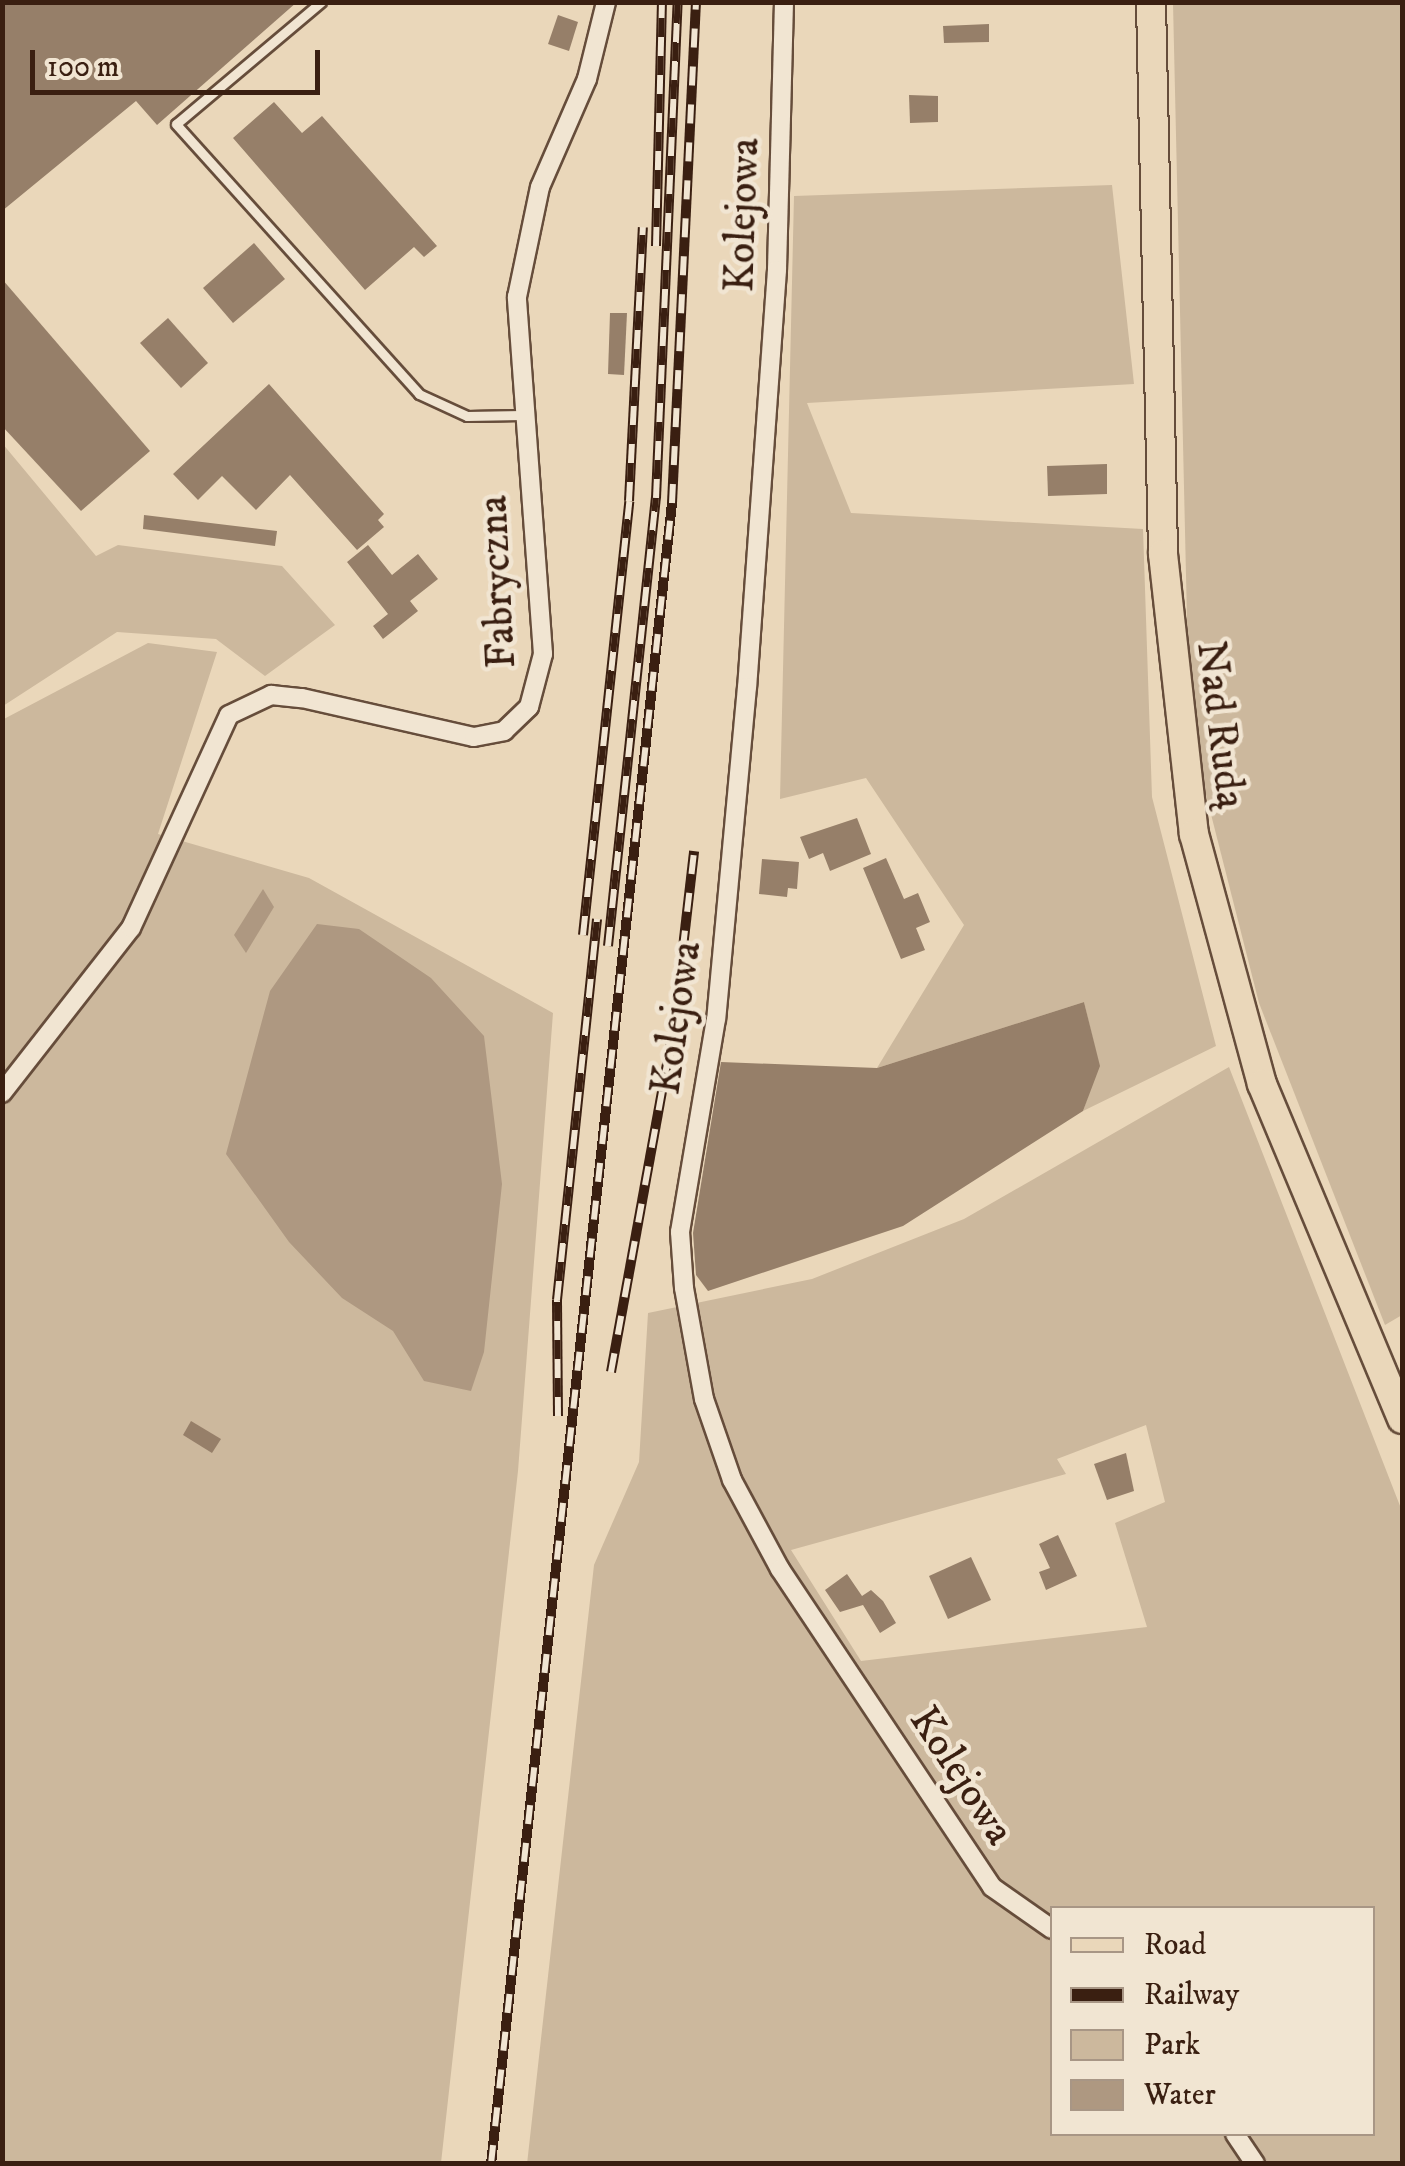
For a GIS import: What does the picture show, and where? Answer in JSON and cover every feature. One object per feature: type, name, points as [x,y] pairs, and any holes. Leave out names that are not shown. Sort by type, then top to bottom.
[{"type":"main road","name":"Nad Rudą","points":[[1150,2],[1163,554],[1194,834],[1262,1084],[1402,1420]]},
{"type":"street","name":"Fabryczna","points":[[2,1093],[131,928],[229,715],[271,696],[302,698],[474,737],[504,730],[529,707],[543,654],[522,416],[521,264],[606,2]]},
{"type":"street","name":"Kolejowa","points":[[784,2],[778,270],[747,687],[716,1019],[680,1232],[684,1288],[704,1399],[732,1480],[780,1570],[992,1888],[1050,1928]]},
{"type":"street","points":[[1236,2136],[1256,2164]]},
{"type":"lane","points":[[322,2],[176,124],[419,394],[467,416],[522,416]]},
{"type":"green space","points":[[1173,3],[1402,3],[1402,1315],[1385,1325],[1259,1003],[1201,775],[1188,663]]},
{"type":"green space","points":[[1112,185],[1134,384],[807,403],[851,513],[1143,529],[1152,797],[1216,1046],[1083,1111],[1099,1065],[1084,1002],[877,1068],[964,925],[866,778],[780,799],[794,196]]},
{"type":"green space","points":[[2,443],[96,556],[118,545],[282,566],[335,625],[265,676],[216,639],[117,632],[3,706]]},
{"type":"green space","points":[[148,643],[217,652],[158,834],[309,878],[553,1013],[518,1471],[441,2163],[3,2163],[2,720]]},
{"type":"green space","points":[[1229,1067],[1402,1511],[1402,2163],[527,2164],[594,1565],[639,1462],[648,1313],[812,1279],[964,1219]],"holes":[[[1146,1425],[1165,1502],[1115,1523],[1147,1627],[861,1661],[791,1550],[1066,1474],[1057,1459]]]},
{"type":"water","points":[[263,889],[274,907],[246,953],[234,935]]},
{"type":"water","points":[[317,924],[359,929],[431,978],[484,1036],[502,1184],[484,1352],[471,1391],[424,1381],[393,1331],[342,1298],[289,1242],[226,1154],[270,991]]},
{"type":"building","points":[[2,2],[297,2],[157,125],[136,101],[2,211]]},
{"type":"building","points":[[558,15],[578,22],[569,51],[548,44]]},
{"type":"building","points":[[989,24],[989,42],[944,43],[943,26]]},
{"type":"building","points":[[909,95],[938,96],[938,122],[910,123]]},
{"type":"building","points":[[274,102],[302,133],[322,116],[437,246],[424,257],[414,247],[365,290],[233,138]]},
{"type":"building","points":[[254,243],[285,279],[233,323],[203,288]]},
{"type":"building","points":[[2,279],[150,451],[81,511],[2,426]]},
{"type":"building","points":[[610,313],[627,313],[624,375],[608,374]]},
{"type":"building","points":[[168,318],[208,363],[181,388],[140,343]]},
{"type":"building","points":[[269,384],[384,514],[378,520],[384,527],[357,550],[290,475],[256,510],[222,476],[198,500],[173,474]]},
{"type":"building","points":[[1107,464],[1107,494],[1048,496],[1047,466]]},
{"type":"building","points":[[144,515],[277,531],[275,546],[143,529]]},
{"type":"building","points":[[368,545],[392,575],[418,554],[438,579],[410,601],[418,611],[383,639],[373,626],[388,614],[347,562]]},
{"type":"building","points":[[857,818],[871,854],[830,871],[823,853],[809,859],[800,837]]},
{"type":"building","points":[[886,858],[904,899],[918,893],[930,922],[916,928],[925,950],[901,959],[863,868]]},
{"type":"building","points":[[762,859],[799,862],[797,889],[788,888],[787,897],[759,894]]},
{"type":"building","points":[[1084,1002],[1100,1066],[1083,1111],[903,1226],[708,1291],[696,1275],[693,1233],[721,1062],[877,1068]]},
{"type":"building","points":[[191,1421],[221,1439],[212,1453],[183,1435]]},
{"type":"building","points":[[1126,1453],[1134,1491],[1107,1500],[1094,1464]]},
{"type":"building","points":[[1058,1535],[1077,1576],[1046,1590],[1039,1572],[1050,1568],[1039,1544]]},
{"type":"building","points":[[971,1557],[991,1600],[948,1619],[929,1576]]},
{"type":"building","points":[[847,1574],[862,1596],[871,1590],[883,1601],[896,1623],[880,1633],[863,1605],[840,1612],[825,1590]]},
{"type":"railway","points":[[656,246],[662,2]]},
{"type":"railway","points":[[608,946],[656,498],[678,2]]},
{"type":"railway","points":[[491,2164],[672,503],[696,2]]},
{"type":"railway","points":[[583,935],[629,501],[643,227]]},
{"type":"railway","points":[[611,1372],[674,1025],[694,851]]},
{"type":"railway","points":[[558,1416],[557,1300],[597,919]]}]
